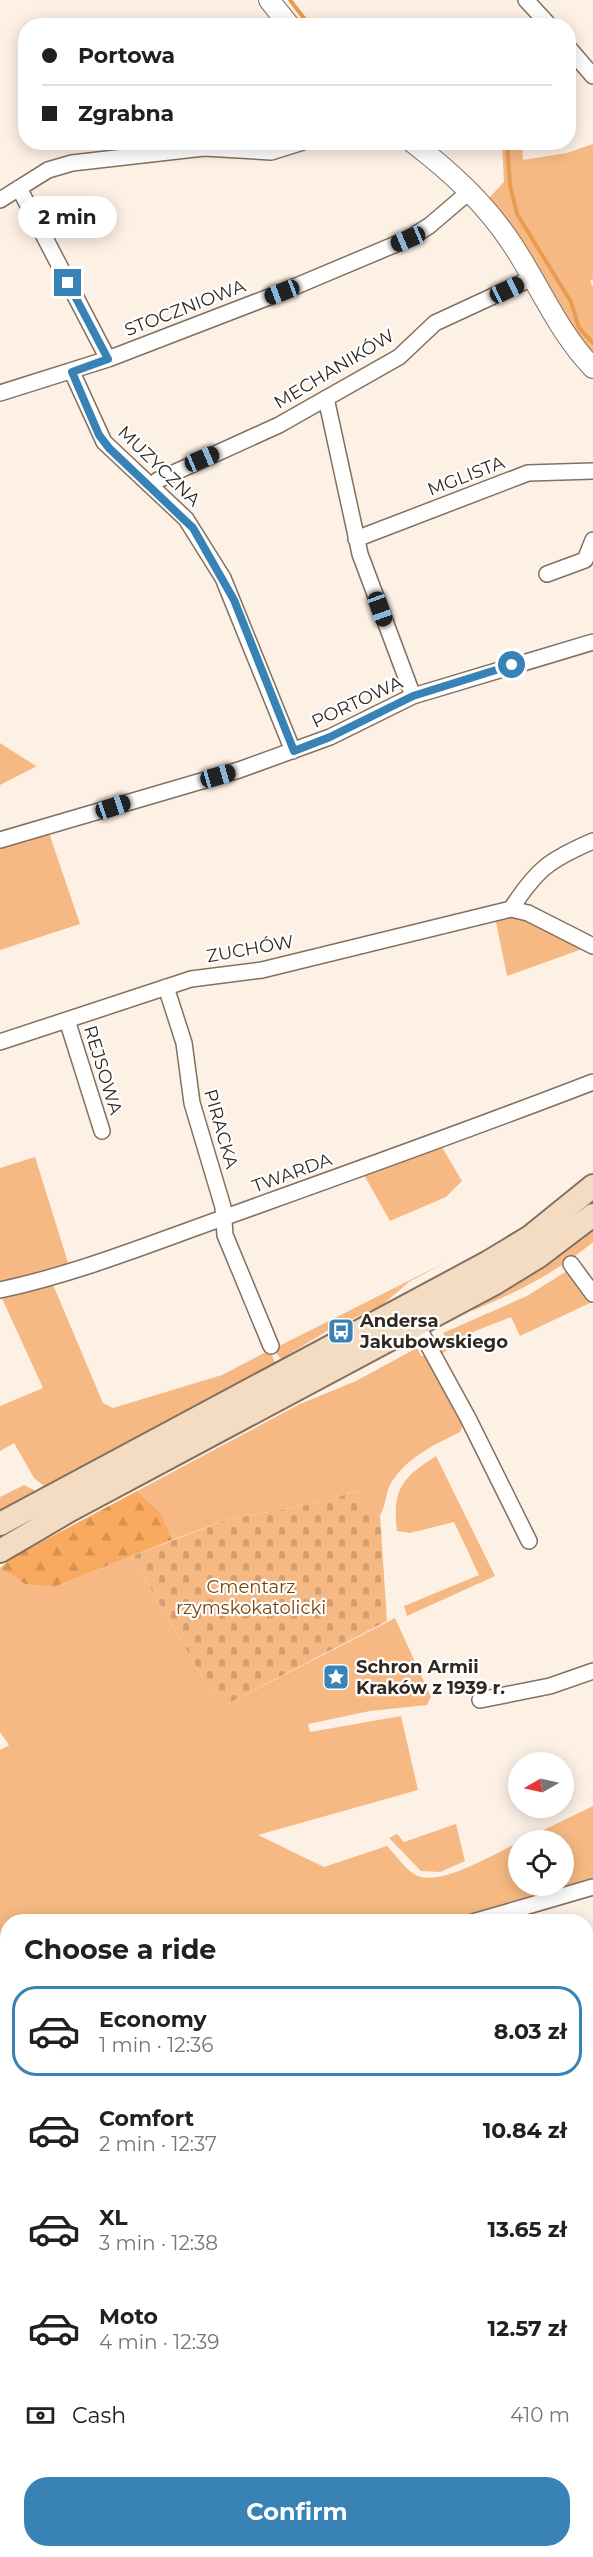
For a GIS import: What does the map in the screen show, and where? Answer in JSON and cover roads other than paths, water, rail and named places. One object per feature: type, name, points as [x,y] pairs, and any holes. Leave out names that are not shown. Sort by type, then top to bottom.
[{"type":"main road","points":[[0,1524],[486,1263],[530,1237],[593,1186]]},
{"type":"main road","points":[[0,1551],[70,1510],[417,1325],[539,1256],[593,1215]]},
{"type":"street","points":[[269,0],[284,18]]},
{"type":"street","points":[[526,0],[543,18]]},
{"type":"street","points":[[576,56],[593,76]]},
{"type":"street","points":[[0,200],[48,170],[72,163],[186,150]]},
{"type":"street","points":[[238,150],[271,152],[277,150]]},
{"type":"street","points":[[421,150],[470,191],[512,244],[561,330],[593,368]]},
{"type":"street","points":[[19,188],[108,359]]},
{"type":"street","name":"STOCZNIOWA","points":[[0,393],[108,359],[282,292],[408,239],[429,226],[470,191]]},
{"type":"street","name":"MECHANIKÓW","points":[[152,486],[166,476],[279,425],[399,357],[435,323],[532,278]]},
{"type":"street","name":"MUZYCZNA","points":[[72,372],[104,442],[186,519],[223,578],[294,751]]},
{"type":"street","points":[[326,398],[356,539],[413,696]]},
{"type":"street","name":"MGLISTA","points":[[356,539],[528,473],[593,471]]},
{"type":"street","points":[[547,574],[585,560],[593,540]]},
{"type":"street","name":"PORTOWA","points":[[0,840],[239,770],[330,737],[413,696],[593,642]]},
{"type":"street","points":[[593,841],[548,862],[534,876],[511,909],[528,913],[593,946]]},
{"type":"street","name":"ZUCHÓW","points":[[0,1042],[191,979],[262,970],[511,909]]},
{"type":"street","name":"PIRACKA","points":[[166,987],[184,1043],[192,1103],[224,1207],[225,1235],[271,1346]]},
{"type":"street","name":"REJSOWA","points":[[67,1020],[102,1131]]},
{"type":"street","name":"TWARDA","points":[[0,1290],[69,1272],[224,1218],[453,1136],[593,1082]]},
{"type":"street","points":[[571,1264],[593,1294]]},
{"type":"street","points":[[417,1325],[468,1418],[529,1541]]},
{"type":"street","points":[[480,1700],[549,1686],[593,1671]]},
{"type":"street","points":[[500,1914],[593,1887]]},
{"type":"waterway","points":[[290,0],[304,18]]},
{"type":"waterway","points":[[508,150],[510,185],[517,214],[571,302],[579,328],[593,343]]},
{"type":"place","name":"Andersa Jakubowskiego","points":[[341,1331]]},
{"type":"place","name":"Schron Armii Kraków z 1939 r.","points":[[336,1677]]},
{"type":"park label","name":"Cmentarz rzymskokatolicki","points":[[251,1597]]}]
